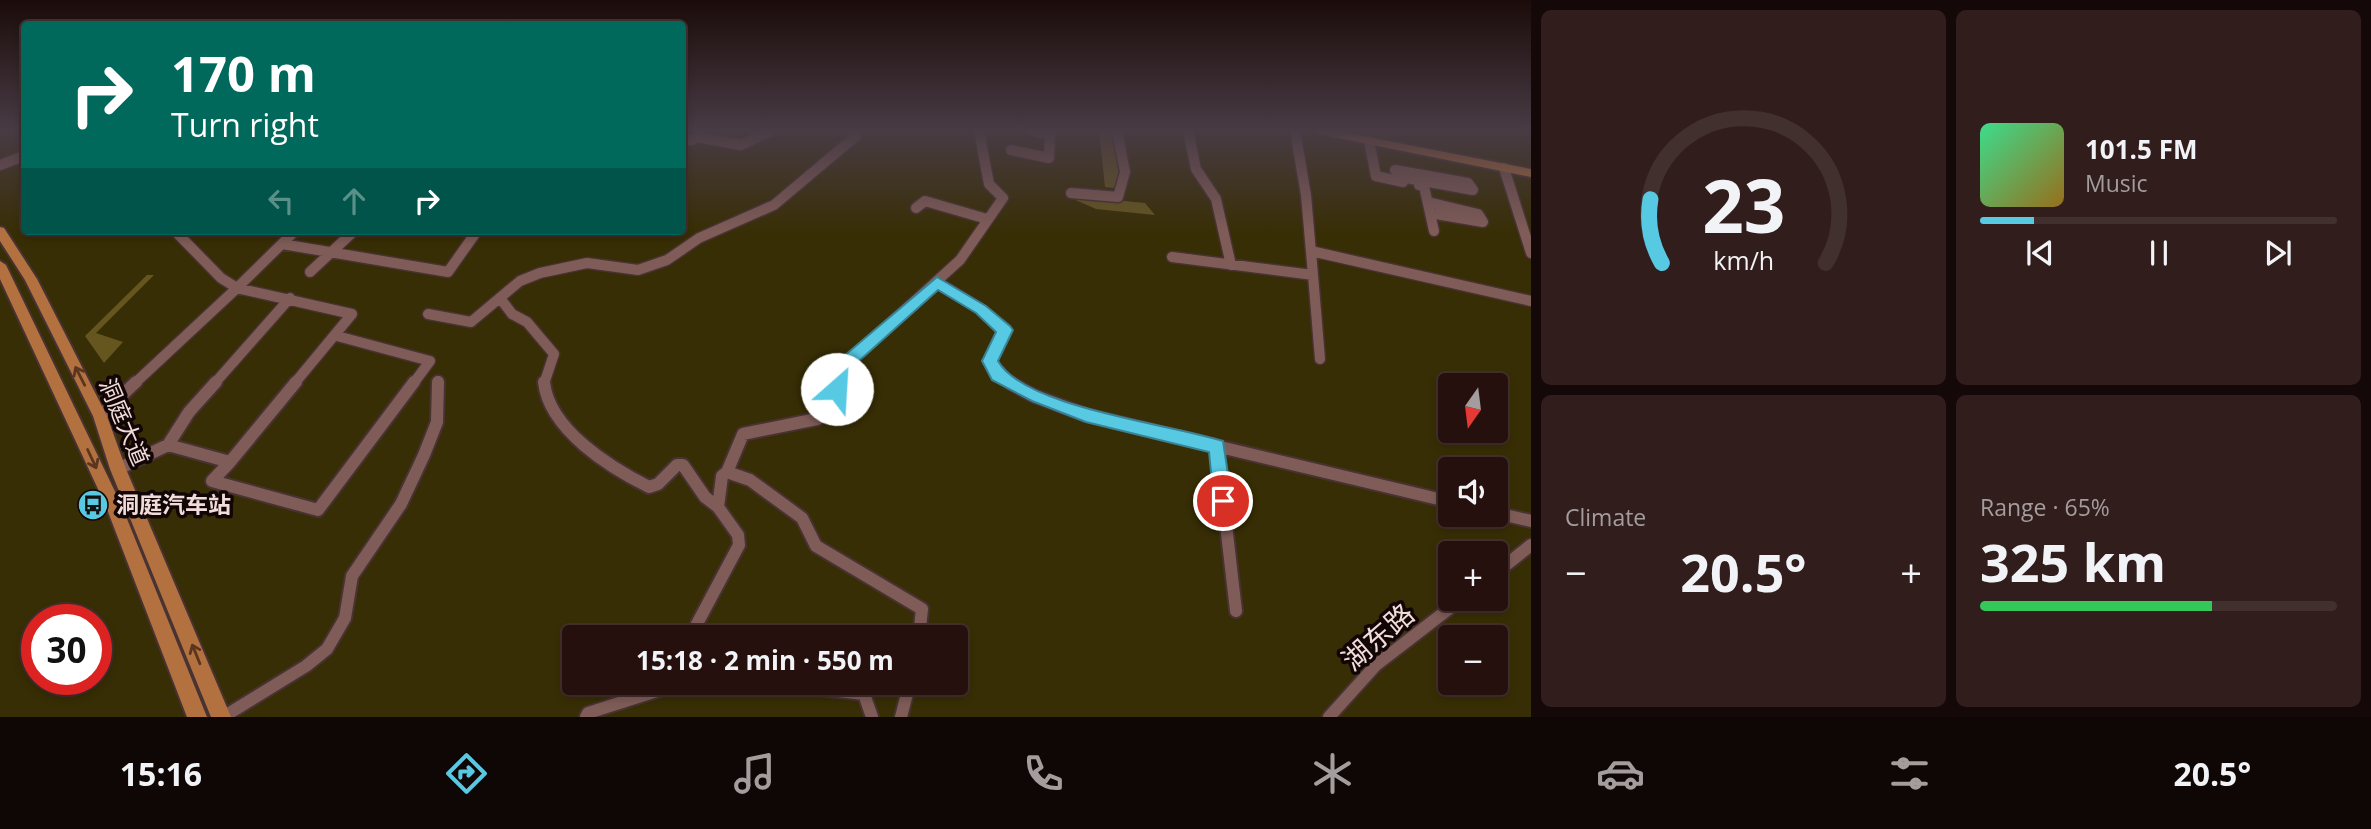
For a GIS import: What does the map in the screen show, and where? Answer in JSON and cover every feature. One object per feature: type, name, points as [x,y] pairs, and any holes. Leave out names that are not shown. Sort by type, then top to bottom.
[{"type":"main road","points":[[1489,164],[1531,173]]},
{"type":"main road","name":"洞庭大道","points":[[0,231],[31,279],[100,416],[118,469],[222,717]]},
{"type":"main road","name":"洞庭大道","points":[[0,265],[113,504],[197,717]]},
{"type":"street","points":[[428,314],[471,322],[520,281],[587,263],[638,270],[667,260],[699,238],[774,205],[794,191],[804,178],[826,164]]},
{"type":"street","points":[[718,507],[722,476],[727,471],[743,434],[817,419],[827,413],[835,399],[843,366],[960,260],[1003,198],[989,184],[985,164]]},
{"type":"street","points":[[1072,193],[1118,197],[1125,172],[1124,164]]},
{"type":"street","points":[[1195,164],[1216,199],[1231,265]]},
{"type":"street","points":[[1299,164],[1311,251],[1320,359]]},
{"type":"street","points":[[1374,164],[1376,176],[1423,184],[1471,191],[1473,190],[1468,183],[1395,170],[1401,177],[1423,184]]},
{"type":"street","points":[[1504,168],[1531,253]]},
{"type":"street","points":[[1423,184],[1434,231]]},
{"type":"street","points":[[951,209],[953,198]]},
{"type":"street","points":[[916,208],[925,201],[987,219]]},
{"type":"street","points":[[1428,202],[1478,214],[1483,218],[1483,222],[1430,213]]},
{"type":"street","points":[[179,235],[221,278],[237,288],[352,314],[337,336],[212,481],[318,510],[430,361],[337,336]]},
{"type":"street","points":[[183,240],[189,235]]},
{"type":"street","points":[[100,416],[291,235]]},
{"type":"street","points":[[310,272],[350,235]]},
{"type":"street","points":[[282,244],[448,272],[474,235]]},
{"type":"street","points":[[1311,251],[1531,301]]},
{"type":"street","points":[[1172,257],[1313,275]]},
{"type":"street","points":[[937,282],[981,309],[1005,330],[990,361],[998,375],[1037,397],[1086,415],[1438,499]]},
{"type":"street","points":[[118,469],[168,445],[190,412],[290,298]]},
{"type":"street","points":[[500,298],[512,314],[527,322],[554,354],[544,378],[546,390],[556,414],[591,452],[607,465],[649,487],[658,484],[677,465],[683,465],[705,497],[718,507],[738,535],[739,545],[696,625]]},
{"type":"street","points":[[222,717],[306,666],[327,649],[345,618],[352,576],[401,504],[424,455],[437,422],[438,381]]},
{"type":"street","points":[[168,445],[230,462]]},
{"type":"street","points":[[1217,447],[1236,611]]},
{"type":"street","points":[[727,471],[750,480],[802,517],[816,546],[922,608],[920,625]]},
{"type":"street","points":[[1508,516],[1531,521]]},
{"type":"street","points":[[1508,563],[1531,545]]},
{"type":"street","name":"湖东路","points":[[1329,717],[1376,665],[1445,611]]},
{"type":"street","points":[[586,717],[588,713],[644,695]]},
{"type":"street","points":[[864,695],[872,717]]},
{"type":"street","points":[[901,717],[906,695]]},
{"type":"shaded area","points":[[0,164],[21,164],[21,235],[686,235],[686,164],[1531,164],[1531,717],[0,717]]},
{"type":"shaded area","points":[[1103,164],[1117,164],[1119,174],[1115,188],[1105,187]]},
{"type":"shaded area","points":[[1074,196],[1145,203],[1155,215],[1096,209],[1071,198]]},
{"type":"shaded area","points":[[147,275],[154,275],[96,333],[123,342],[104,363],[85,336]]},
{"type":"place","name":"洞庭汽车站","points":[[93,505]]},
{"type":"route","points":[[837,389],[843,366],[937,282],[981,309],[1005,330],[990,361],[998,375],[1037,397],[1086,415],[1217,447],[1223,501]]}]
